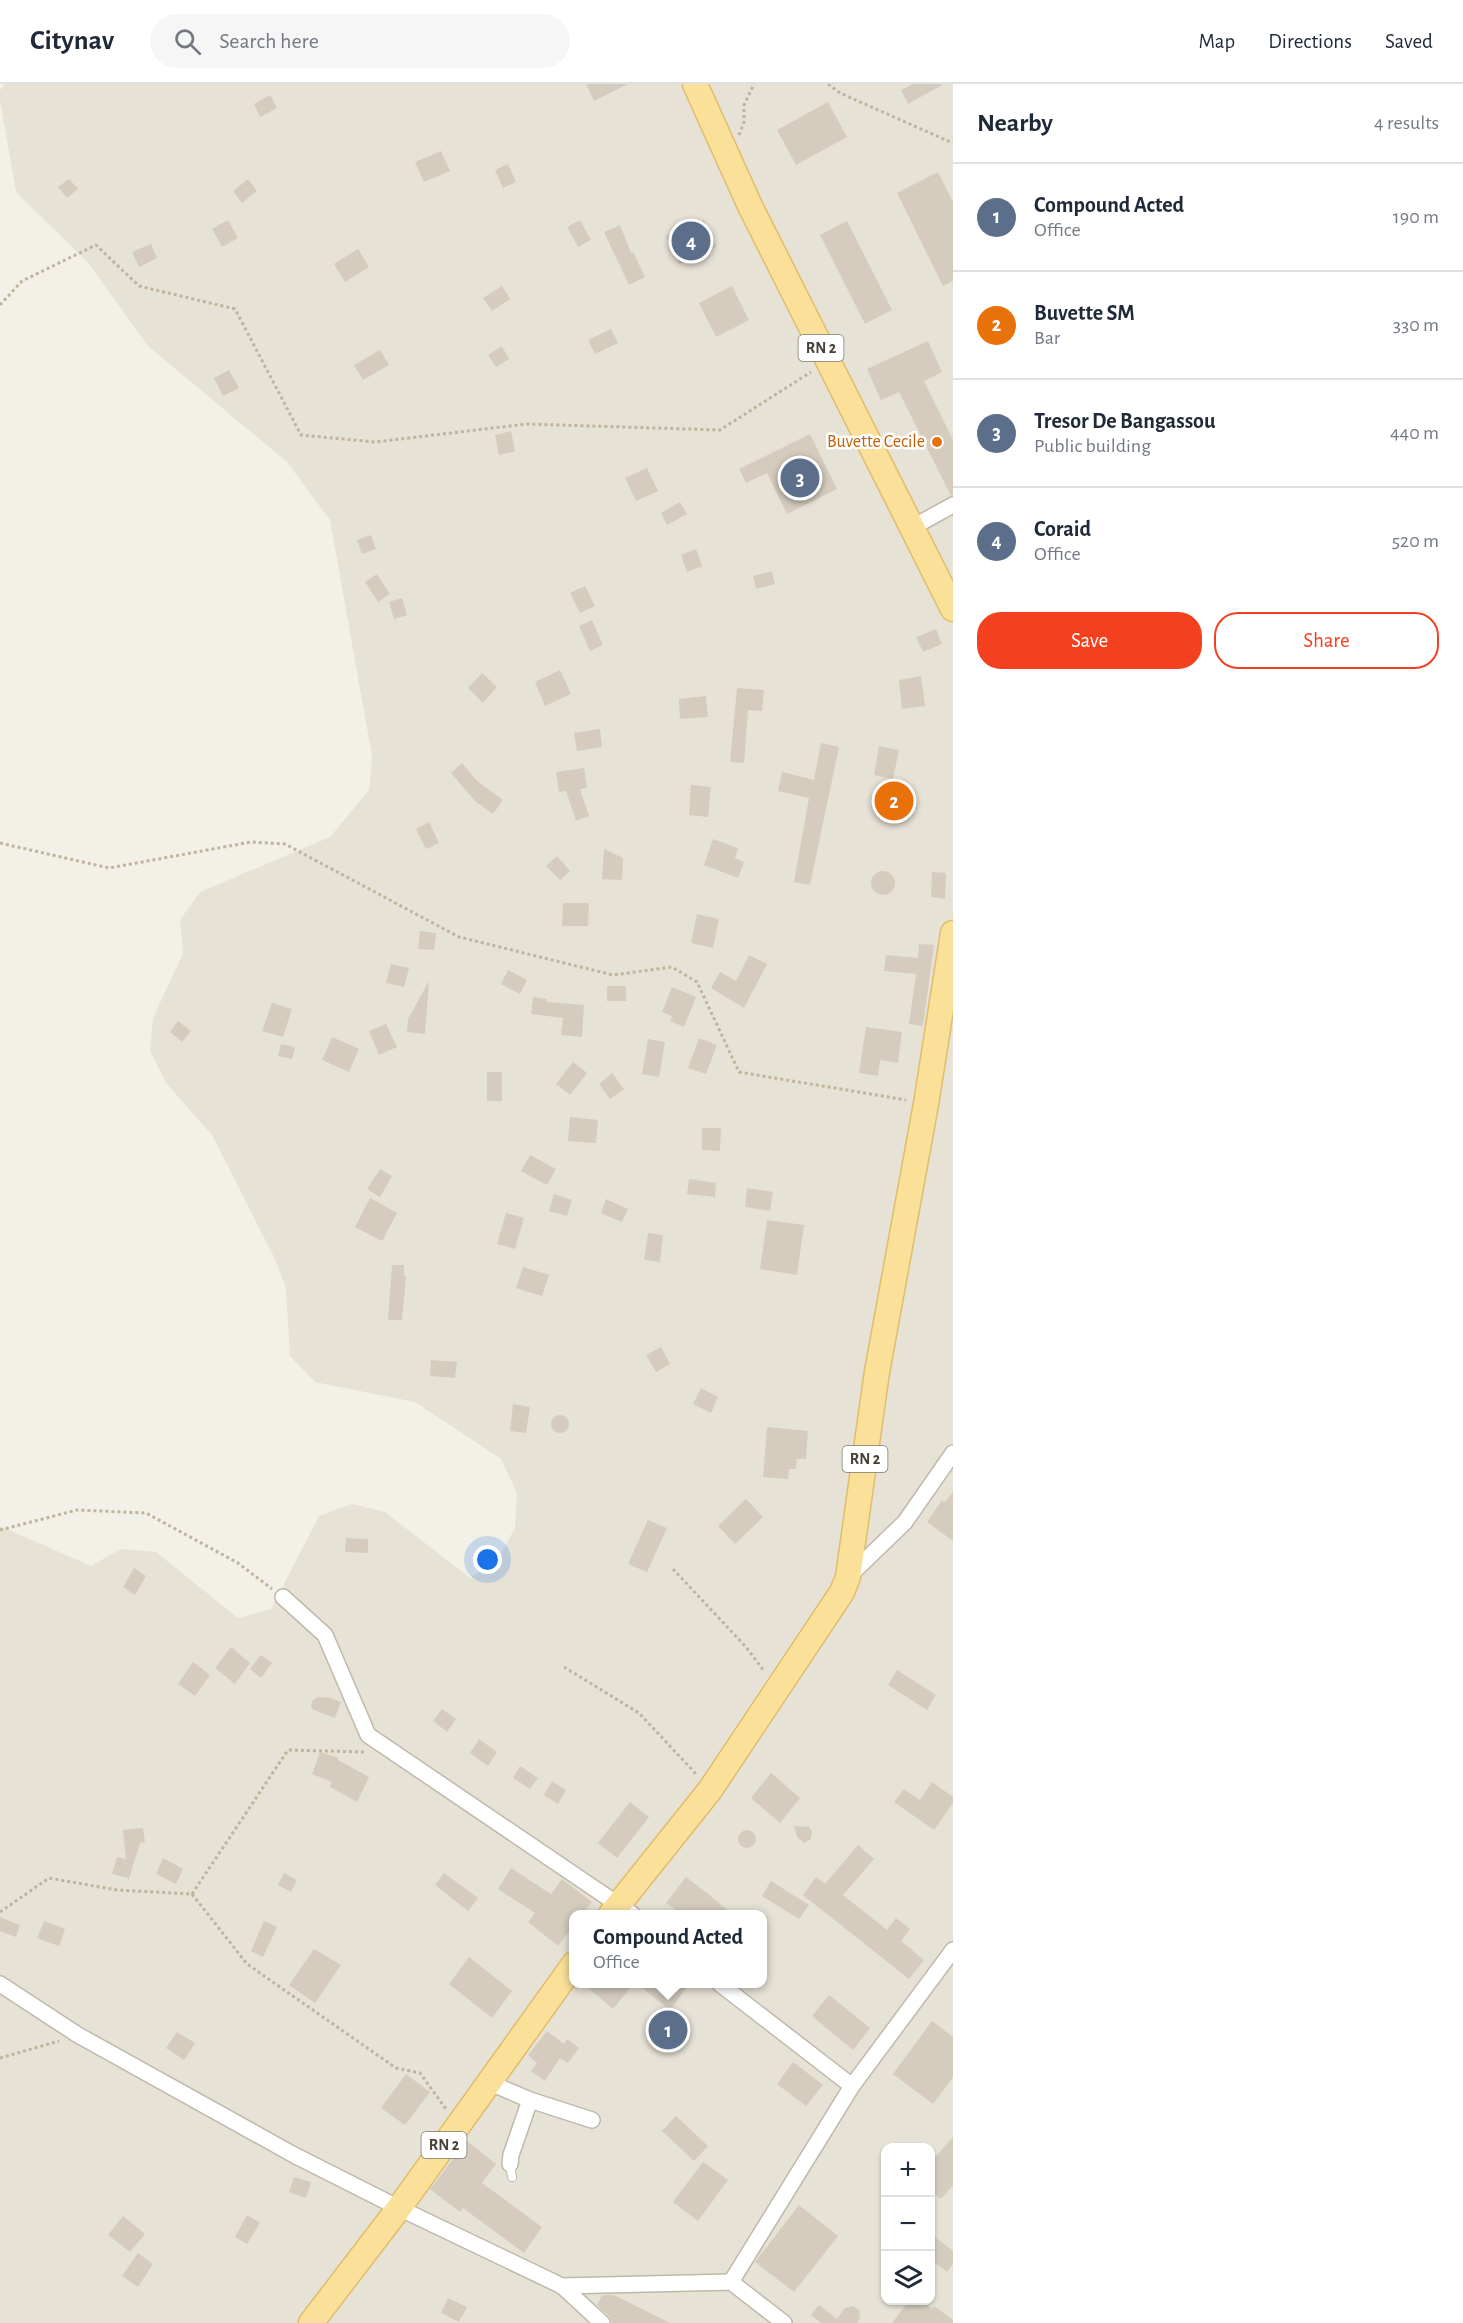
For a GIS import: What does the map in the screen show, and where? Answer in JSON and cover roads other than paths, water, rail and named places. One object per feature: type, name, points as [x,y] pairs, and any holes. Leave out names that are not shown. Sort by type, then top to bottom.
[{"type":"main road","name":"RN 2","points":[[695,84],[731,159],[750,206],[953,609]]},
{"type":"main road","name":"RN 2","points":[[621,1910],[710,1790],[842,1592],[848,1577],[877,1372],[926,1104],[953,933]]},
{"type":"main road","name":"RN 2","points":[[311,2323],[399,2208],[569,1970]]},
{"type":"street","points":[[913,527],[953,505]]},
{"type":"street","points":[[848,1577],[905,1522],[953,1454]]},
{"type":"street","points":[[283,1597],[325,1635],[368,1735],[619,1910]]},
{"type":"street","points":[[731,2282],[852,2086],[953,1950]]},
{"type":"street","points":[[0,1984],[78,2035],[294,2155],[562,2286],[602,2323]]},
{"type":"street","points":[[726,1988],[852,2086]]},
{"type":"street","points":[[488,2082],[530,2100],[592,2120]]},
{"type":"street","points":[[511,2170],[511,2155],[530,2100]]},
{"type":"street","points":[[562,2286],[731,2282],[784,2323]]},
{"type":"place","name":"Coraid","points":[[691,241]]},
{"type":"place","name":"Buvette Cecile","points":[[937,442]]},
{"type":"place","name":"Tresor De Bangassou","points":[[800,478]]},
{"type":"place","name":"Buvette SM","points":[[894,801]]},
{"type":"place","name":"Compound Acted","points":[[668,2030]]}]
